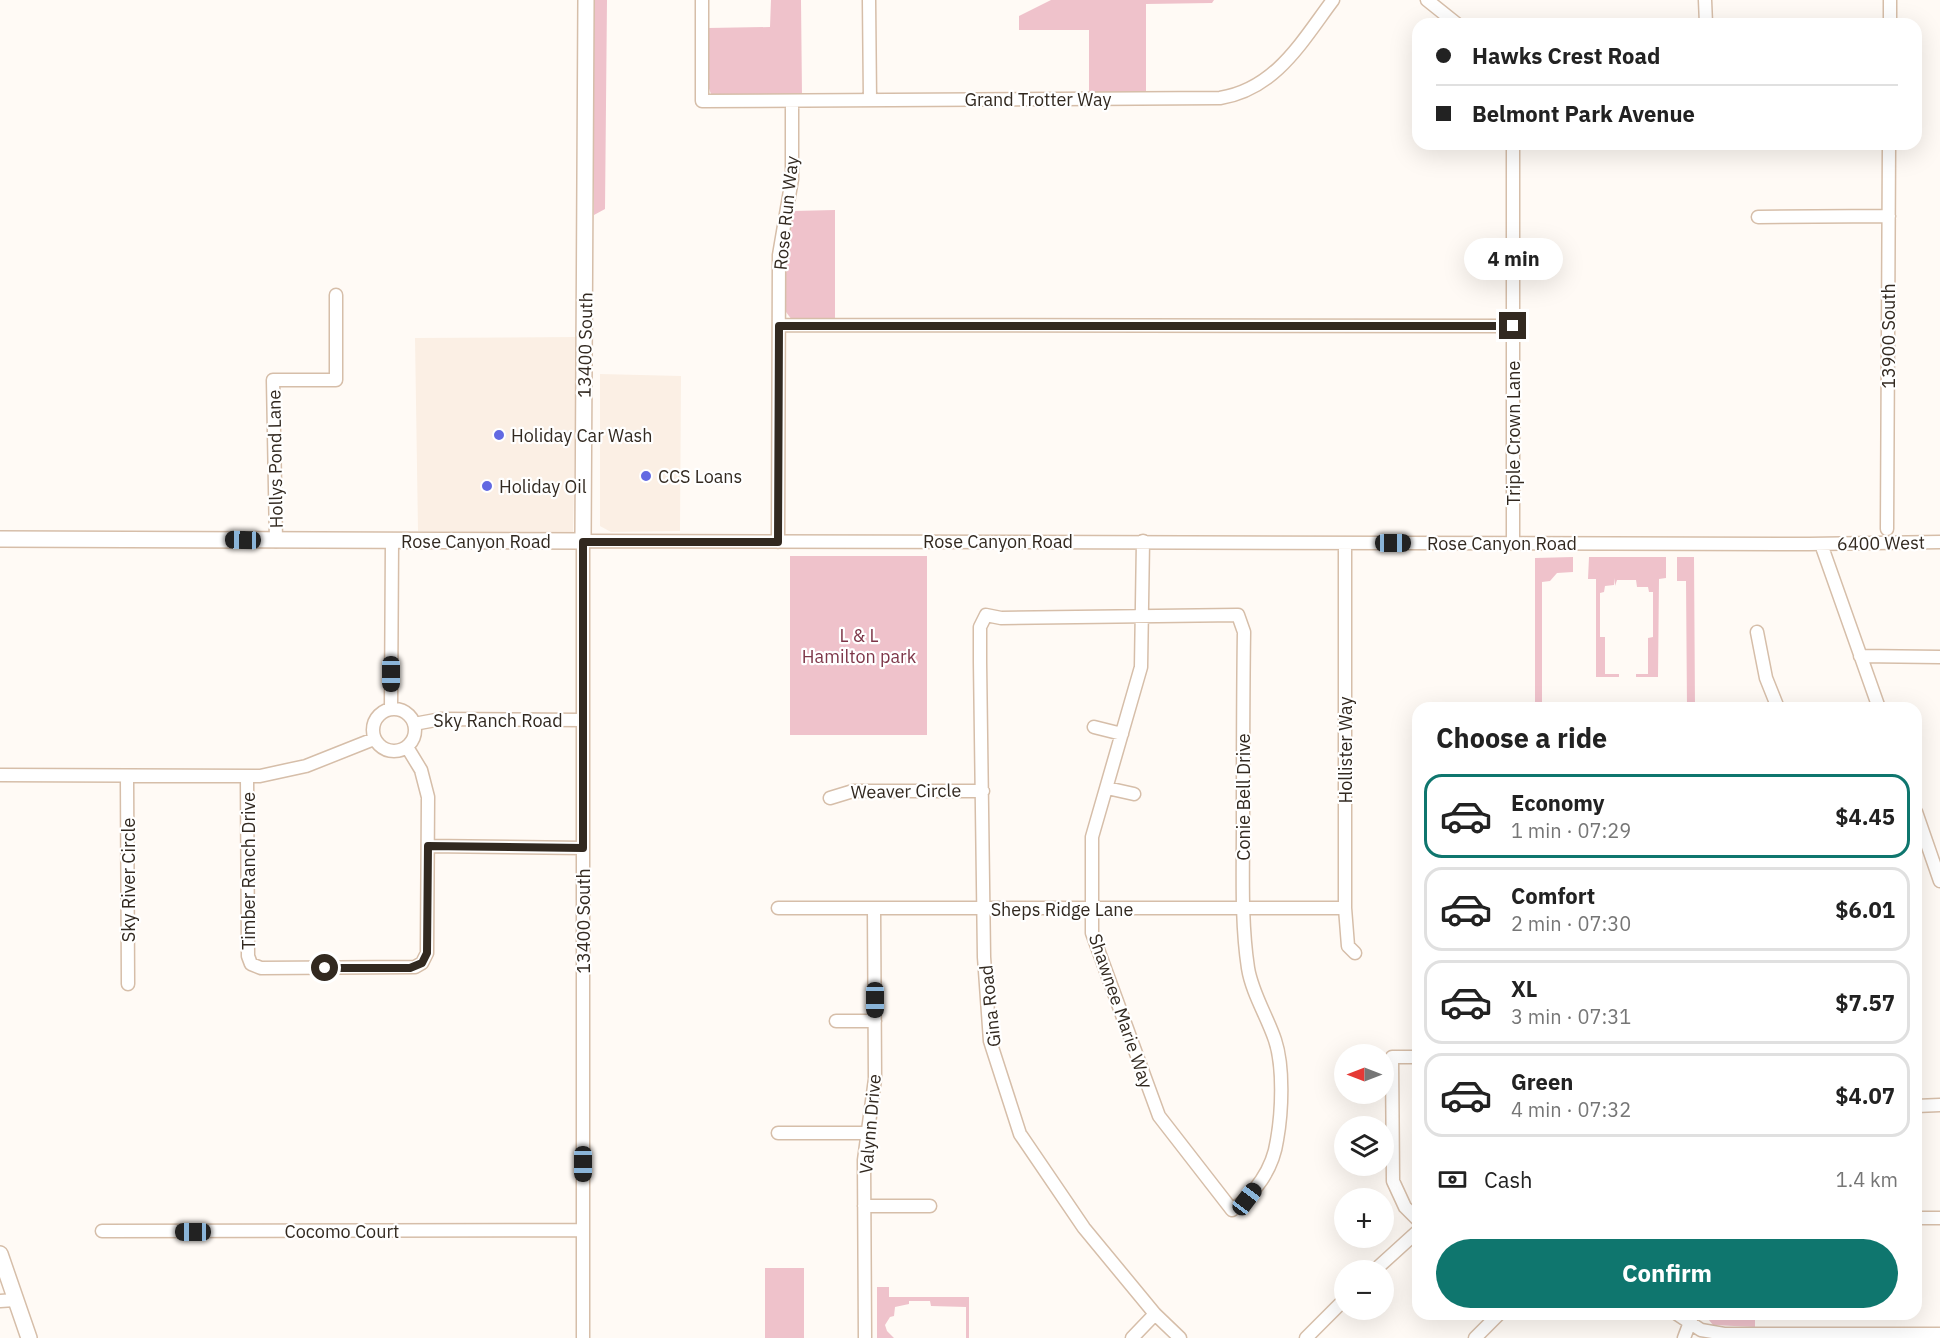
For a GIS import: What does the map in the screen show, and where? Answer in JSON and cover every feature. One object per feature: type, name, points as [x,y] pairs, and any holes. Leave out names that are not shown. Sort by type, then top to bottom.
[{"type":"main road","name":"13400 South","points":[[583,542],[586,0]]},
{"type":"main road","name":"Rose Canyon Road","points":[[0,539],[583,542]]},
{"type":"main road","points":[[0,1254],[8,1300],[28,1338]]},
{"type":"street","name":"Grand Trotter Way","points":[[702,0],[702,101],[1231,96],[1251,89],[1277,72],[1334,0]]},
{"type":"street","points":[[869,0],[870,100]]},
{"type":"street","points":[[1427,0],[1449,18]]},
{"type":"street","points":[[1705,0],[1706,18]]},
{"type":"street","points":[[1890,0],[1890,18]]},
{"type":"street","name":"Rose Run Way","points":[[778,542],[779,248],[792,179],[792,100]]},
{"type":"street","name":"Triple Crown Lane","points":[[1513,150],[1513,542]]},
{"type":"street","name":"13900 South","points":[[1887,529],[1889,150]]},
{"type":"street","points":[[1758,217],[1889,216]]},
{"type":"street","name":"Hollys Pond Lane","points":[[276,541],[273,380],[336,380],[336,295]]},
{"type":"street","points":[[779,326],[1513,326]]},
{"type":"street","points":[[391,709],[392,541]]},
{"type":"street","name":"Rose Canyon Road","points":[[583,542],[1143,541],[1821,544]]},
{"type":"street","name":"Shawnee Marie Way","points":[[1143,541],[1141,667],[1092,837],[1092,933],[1159,1116],[1232,1210]]},
{"type":"street","name":"13400 South","points":[[583,542],[583,1338]]},
{"type":"street","name":"6400 West","points":[[1821,544],[1940,542]]},
{"type":"street","name":"Hollister Way","points":[[1345,543],[1345,908],[1348,946],[1354,953]]},
{"type":"street","points":[[1821,544],[1877,702]]},
{"type":"street","name":"Conie Bell Drive","points":[[986,615],[1001,618],[1238,615],[1244,632],[1243,909],[1248,969],[1276,1042],[1281,1095],[1277,1142],[1270,1163],[1263,1178],[1247,1199],[1232,1210]]},
{"type":"street","name":"Gina Road","points":[[986,615],[980,627],[984,909],[990,1041],[1020,1134],[1084,1228],[1155,1314],[1180,1338]]},
{"type":"street","points":[[1757,632],[1766,678],[1776,702]]},
{"type":"street","points":[[1860,656],[1940,657]]},
{"type":"street","points":[[391,709],[405,712],[414,724],[415,734],[407,747],[399,751],[389,751],[380,747],[374,739],[373,726],[376,718],[391,709]]},
{"type":"street","name":"Sky Ranch Road","points":[[414,724],[441,719],[583,720]]},
{"type":"street","points":[[1094,727],[1122,734]]},
{"type":"street","points":[[0,775],[247,776],[294,770],[374,739]]},
{"type":"street","points":[[407,747],[417,762],[426,787],[428,846],[583,848]]},
{"type":"street","name":"Timber Ranch Drive","points":[[247,776],[248,956],[251,964],[261,968],[410,968],[422,963],[427,953],[428,846]]},
{"type":"street","name":"Sky River Circle","points":[[127,777],[128,984]]},
{"type":"street","points":[[1107,788],[1134,794]]},
{"type":"street","name":"Weaver Circle","points":[[830,798],[853,791],[983,790]]},
{"type":"street","points":[[1922,829],[1940,881]]},
{"type":"street","name":"Sheps Ridge Lane","points":[[778,908],[1345,908]]},
{"type":"street","name":"Valynn Drive","points":[[865,1338],[864,1206],[867,1133],[875,1091],[874,909]]},
{"type":"street","points":[[836,1021],[875,1021]]},
{"type":"street","points":[[1412,1057],[1392,1057],[1393,1181],[1405,1207],[1412,1214]]},
{"type":"street","points":[[1922,1106],[1940,1106]]},
{"type":"street","points":[[778,1133],[867,1133]]},
{"type":"street","points":[[864,1206],[930,1206]]},
{"type":"street","points":[[1922,1218],[1940,1218]]},
{"type":"street","name":"Cocomo Court","points":[[102,1232],[583,1230]]},
{"type":"street","points":[[1386,1260],[1412,1236]]},
{"type":"street","points":[[1306,1338],[1334,1310]]},
{"type":"street","points":[[1132,1338],[1155,1314]]},
{"type":"street","points":[[1475,1338],[1493,1320]]},
{"type":"street","points":[[1684,1338],[1691,1320]]},
{"type":"street","points":[[1692,1320],[1701,1330],[1724,1334],[1788,1337],[1940,1334]]},
{"type":"shaded area","points":[[577,337],[573,534],[418,531],[415,338]]},
{"type":"shaded area","points":[[600,374],[681,376],[680,531],[611,532],[600,526]]},
{"type":"green space","points":[[594,0],[607,0],[605,209],[594,215]]},
{"type":"green space","points":[[771,0],[801,0],[802,96],[719,96],[711,94],[708,86],[708,28],[770,27]]},
{"type":"green space","points":[[1051,0],[1214,0],[1212,3],[1146,4],[1146,94],[1089,94],[1089,30],[1019,30],[1019,16]]},
{"type":"green space","points":[[835,210],[835,320],[792,320],[786,312],[786,248],[793,211]]},
{"type":"green space","name":"L & L Hamilton park","points":[[790,556],[927,556],[927,735],[790,735]]},
{"type":"green space","points":[[1573,557],[1573,572],[1557,573],[1550,581],[1542,582],[1542,702],[1535,702],[1535,558]]},
{"type":"green space","points":[[1589,557],[1666,557],[1666,578],[1659,579],[1658,677],[1636,677],[1636,674],[1648,674],[1648,638],[1653,637],[1653,592],[1649,592],[1648,587],[1637,587],[1636,580],[1617,580],[1615,586],[1615,578],[1614,585],[1605,586],[1604,592],[1600,593],[1600,637],[1605,637],[1605,674],[1619,674],[1619,677],[1596,677],[1596,579],[1588,579]]},
{"type":"green space","points":[[1677,557],[1694,557],[1695,702],[1687,702],[1686,581],[1677,581]]},
{"type":"green space","points":[[765,1268],[804,1268],[804,1338],[765,1338]]},
{"type":"green space","points":[[877,1287],[889,1287],[889,1297],[969,1297],[969,1338],[966,1338],[966,1307],[931,1306],[930,1301],[909,1301],[909,1304],[895,1307],[894,1316],[890,1317],[885,1325],[894,1338],[877,1338]]},
{"type":"green space","points":[[1709,1320],[1755,1320],[1755,1327],[1713,1325]]},
{"type":"place","name":"Holiday Car Wash","points":[[499,435]]},
{"type":"place","name":"CCS Loans","points":[[646,476]]},
{"type":"place","name":"Holiday Oil","points":[[487,486]]},
{"type":"route","points":[[325,968],[410,968],[418,966],[425,960],[427,953],[428,846],[583,848],[583,542],[778,542],[779,326],[1513,326]]}]
